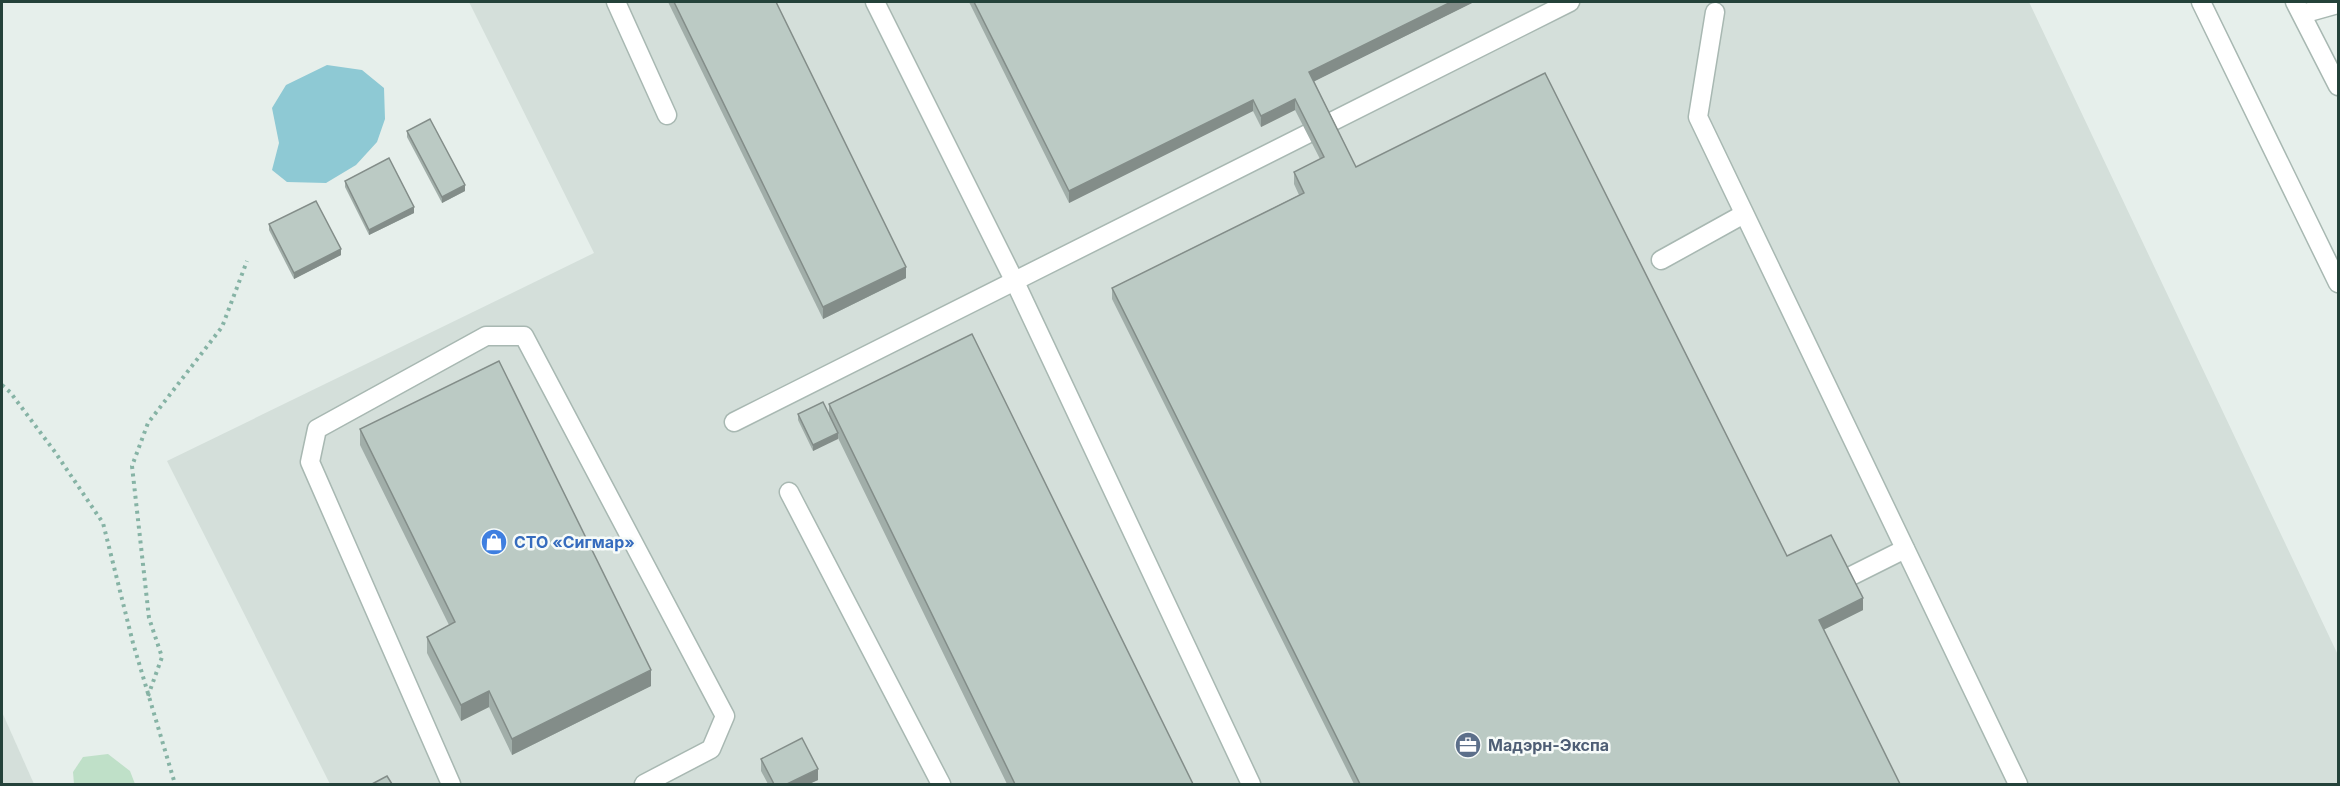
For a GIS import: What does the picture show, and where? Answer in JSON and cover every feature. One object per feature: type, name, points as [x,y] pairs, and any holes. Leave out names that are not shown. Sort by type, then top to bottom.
[{"type":"lane","points":[[616,2],[668,115]]},
{"type":"lane","points":[[875,2],[1015,282],[1251,784]]},
{"type":"lane","points":[[734,422],[1570,2]]},
{"type":"lane","points":[[2200,2],[2338,283]]},
{"type":"lane","points":[[2338,4],[2299,8],[2338,86]]},
{"type":"lane","points":[[1715,12],[1698,117],[2018,784]]},
{"type":"lane","points":[[1661,260],[1744,214]]},
{"type":"lane","points":[[451,784],[310,462],[317,429],[486,336],[524,336],[725,716],[711,749],[644,784]]},
{"type":"lane","points":[[789,492],[941,784]]},
{"type":"lane","points":[[1853,575],[1905,549]]},
{"type":"path","points":[[148,696],[162,657],[149,618],[132,466],[148,423],[222,327],[247,261]]},
{"type":"path","points":[[2,385],[10,392],[55,452],[103,524],[133,643],[175,784]]},
{"type":"shaded area","points":[[469,2],[2029,2],[2338,655],[2338,784],[330,784],[167,461],[594,253]]},
{"type":"shaded area","points":[[2,712],[34,784],[2,784]]},
{"type":"green space","points":[[108,754],[130,771],[135,784],[74,784],[73,772],[83,757]]},
{"type":"water","points":[[327,65],[362,70],[384,88],[385,119],[377,142],[356,165],[326,183],[287,182],[272,170],[279,143],[272,108],[286,85]]},
{"type":"building","points":[[674,2],[776,2],[906,267],[823,307]]},
{"type":"building","points":[[974,2],[1451,2],[1309,72],[1356,167],[1545,73],[1787,556],[1831,535],[1863,598],[1819,620],[1900,784],[1360,784],[1112,288],[1304,193],[1294,172],[1324,157],[1295,99],[1261,116],[1253,100],[1069,191]]},
{"type":"building","points":[[430,119],[465,185],[442,197],[407,131]]},
{"type":"building","points":[[389,158],[414,207],[369,230],[345,181]]},
{"type":"building","points":[[316,201],[341,249],[294,273],[269,224]]},
{"type":"building","points":[[972,334],[1193,784],[1015,784],[829,404]]},
{"type":"building","name":"СТО «Сигмар»","points":[[499,361],[651,670],[512,739],[489,691],[461,705],[427,637],[455,622],[360,429]]},
{"type":"building","points":[[823,402],[838,433],[813,445],[798,414]]},
{"type":"building","points":[[802,738],[818,769],[787,784],[774,784],[761,759]]},
{"type":"building","points":[[387,776],[392,784],[372,784]]},
{"type":"place","name":"СТО «Сигмар»","points":[[494,542]]},
{"type":"place","name":"Мадэрн-Экспа","points":[[1468,745]]}]
